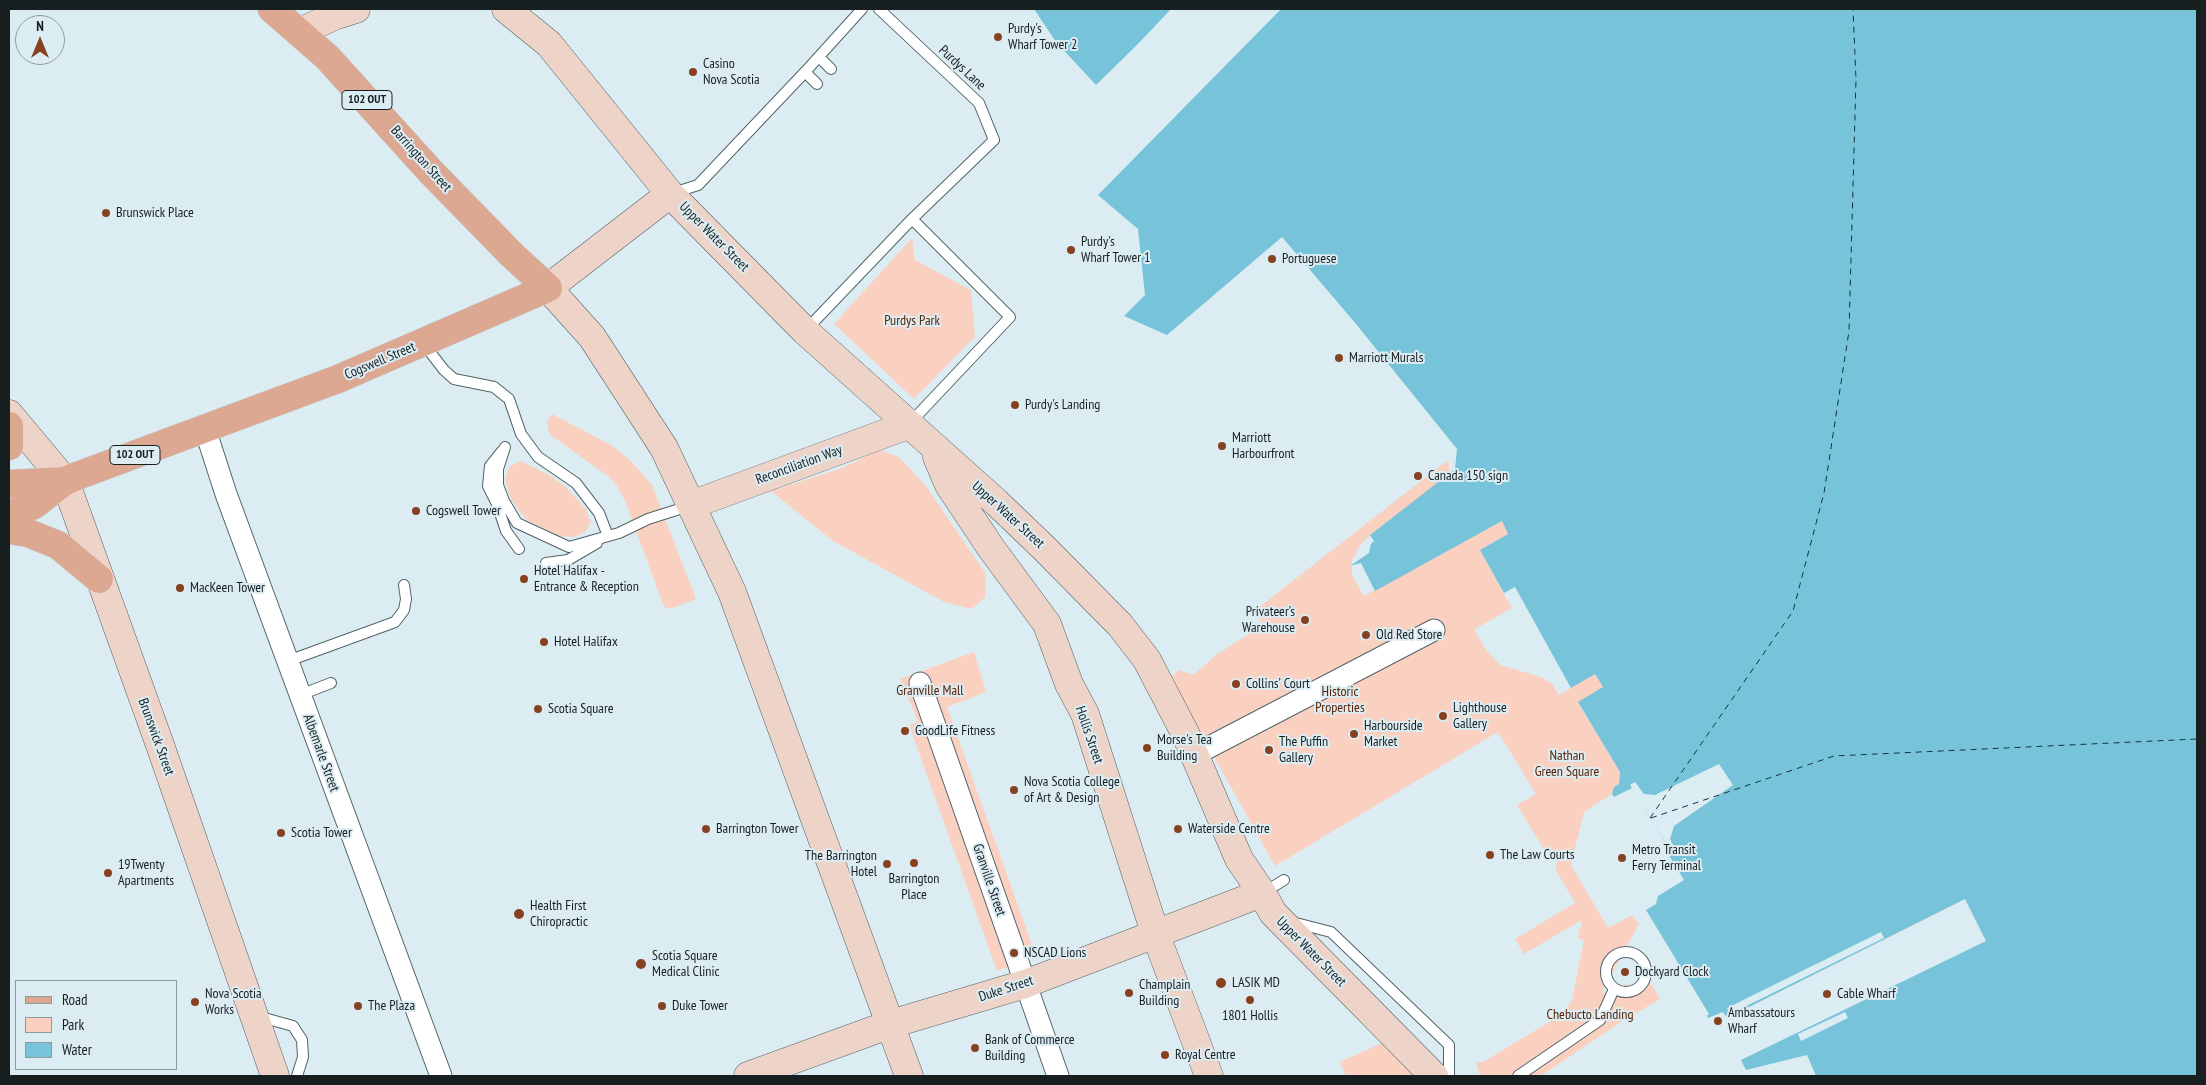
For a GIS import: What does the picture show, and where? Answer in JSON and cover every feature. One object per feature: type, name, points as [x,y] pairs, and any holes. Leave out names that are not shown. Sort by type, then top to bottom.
[{"type":"main road","name":"Barrington Street","points":[[272,9],[300,32],[346,77],[431,172],[512,255],[548,288]]},
{"type":"main road","name":"Cogswell Street","points":[[9,515],[34,505],[65,481],[338,379],[548,288]]},
{"type":"main road","points":[[9,426],[9,446]]},
{"type":"main road","name":"Cogswell Street","points":[[9,484],[65,481]]},
{"type":"main road","points":[[9,530],[28,533],[58,545],[99,579]]},
{"type":"street","points":[[300,32],[334,16],[356,9]]},
{"type":"street","name":"Upper Water Street","points":[[506,9],[549,44],[670,194],[805,331],[1045,549],[1126,632],[1147,660],[1194,756],[1239,859],[1273,887],[1276,918],[1434,1076]]},
{"type":"street","name":"Cogswell Street","points":[[548,288],[670,194]]},
{"type":"street","points":[[548,288],[592,337],[664,448],[732,592],[909,1076]]},
{"type":"street","name":"Brunswick Street","points":[[9,414],[65,481],[160,745],[275,1076]]},
{"type":"street","name":"Reconciliation Way","points":[[691,505],[908,424]]},
{"type":"street","name":"Albemarle Street","points":[[204,429],[441,1076]]},
{"type":"street","name":"Hollis Street","points":[[932,447],[955,493],[991,548],[1048,624],[1068,684],[1084,714],[1155,933],[1209,1076]]},
{"type":"street","points":[[1194,756],[1434,630]]},
{"type":"street","name":"Granville Street","points":[[920,683],[1058,1076]]},
{"type":"street","name":"Duke Street","points":[[748,1076],[891,1024],[1025,984],[1273,887]]},
{"type":"lane","points":[[670,194],[698,185],[862,9]]},
{"type":"lane","name":"Purdys Lane","points":[[805,331],[912,220],[994,140],[979,102],[879,9]]},
{"type":"lane","points":[[819,57],[831,69]]},
{"type":"lane","points":[[805,72],[817,84]]},
{"type":"lane","points":[[908,424],[1010,317],[912,220]]},
{"type":"lane","points":[[423,342],[444,370],[454,379],[494,388],[509,398],[522,434],[538,457],[576,483],[599,513],[608,536]]},
{"type":"lane","points":[[518,549],[506,531],[497,504],[488,486],[490,466],[505,447],[498,469],[498,485],[504,502],[517,523],[569,548],[608,536],[691,505]]},
{"type":"lane","points":[[546,563],[568,560],[608,536]]},
{"type":"lane","points":[[288,660],[394,622],[404,610],[406,599],[404,585]]},
{"type":"lane","points":[[300,695],[331,683]]},
{"type":"lane","points":[[1276,918],[1331,932],[1448,1045],[1449,1076]]},
{"type":"lane","points":[[1620,952],[1638,955],[1645,965],[1646,971],[1643,984],[1626,993],[1614,989],[1606,978],[1606,965],[1609,960],[1620,952]]},
{"type":"lane","points":[[1518,1076],[1600,1020],[1614,989]]},
{"type":"lane","points":[[253,1015],[293,1026],[302,1040],[303,1058],[297,1076]]},
{"type":"green space","name":"Purdys Park","points":[[912,238],[915,260],[971,290],[975,337],[914,399],[834,324]]},
{"type":"green space","points":[[552,414],[611,445],[629,459],[652,485],[696,599],[670,609],[664,607],[625,501],[617,486],[609,477],[552,436],[548,430],[547,422]]},
{"type":"green space","points":[[879,450],[899,457],[926,486],[986,574],[985,597],[972,609],[944,602],[833,541],[771,491],[842,468]]},
{"type":"green space","name":"Historic Properties","points":[[1448,460],[1450,472],[1447,480],[1396,515],[1367,538],[1359,547],[1352,560],[1352,575],[1364,596],[1502,521],[1509,534],[1480,550],[1512,608],[1475,629],[1475,631],[1486,650],[1500,665],[1541,677],[1552,684],[1559,695],[1595,674],[1603,687],[1578,703],[1620,772],[1619,784],[1614,787],[1612,794],[1584,812],[1571,865],[1608,928],[1632,915],[1639,924],[1602,992],[1604,994],[1610,989],[1626,984],[1634,987],[1647,977],[1660,999],[1621,1022],[1541,1076],[1480,1076],[1476,1062],[1483,1062],[1561,1015],[1572,1000],[1584,940],[1578,938],[1582,920],[1524,954],[1515,939],[1575,903],[1555,869],[1557,864],[1555,859],[1553,860],[1548,852],[1546,853],[1517,805],[1536,794],[1498,732],[1275,866],[1170,678],[1179,670],[1193,675],[1216,655],[1263,625],[1254,611]]},
{"type":"green space","points":[[521,461],[549,475],[567,488],[586,509],[591,523],[585,532],[574,537],[560,536],[528,521],[510,497],[505,479],[509,467]]},
{"type":"green space","name":"Granville Mall","points":[[974,652],[986,692],[947,707],[1036,956],[997,971],[909,725],[918,721],[900,679]]},
{"type":"green space","points":[[1382,1043],[1414,1076],[1346,1076],[1340,1062]]},
{"type":"water","points":[[1034,9],[1174,9],[1096,85],[1056,42]]},
{"type":"water","points":[[1281,9],[2197,9],[2197,1076],[1816,1076],[1807,1055],[1746,1070],[1741,1060],[1986,941],[1965,899],[1727,1018],[1723,1012],[1708,1018],[1709,1014],[1646,910],[1656,904],[1658,896],[1684,880],[1667,852],[1669,849],[1632,788],[1614,797],[1612,794],[1614,787],[1619,784],[1620,772],[1578,702],[1603,687],[1595,674],[1571,688],[1515,587],[1504,593],[1480,550],[1508,534],[1502,521],[1375,591],[1361,563],[1350,566],[1369,553],[1371,544],[1374,541],[1370,535],[1455,469],[1457,449],[1356,324],[1282,237],[1167,335],[1124,316],[1145,295],[1138,229],[1098,195]]},
{"type":"pier","points":[[1171,9],[1176,9],[1105,79]]},
{"type":"pier","points":[[1719,764],[1733,785],[1674,826],[1670,839],[1675,849],[1671,852],[1630,785],[1635,782],[1644,794],[1655,795]]},
{"type":"pier","points":[[1881,932],[1884,938],[1730,1014],[1727,1008]]},
{"type":"pier","points":[[1845,1012],[1848,1018],[1801,1041],[1798,1034]]},
{"type":"ferry route","points":[[1650,818],[1793,611],[1824,493],[1849,331],[1856,79],[1853,9]]},
{"type":"ferry route","points":[[1651,818],[1834,756],[2197,739]]},
{"type":"place","name":"Purdy's Wharf Tower 2","points":[[998,37]]},
{"type":"place","name":"Casino Nova Scotia","points":[[693,72]]},
{"type":"place","name":"Brunswick Place","points":[[106,213]]},
{"type":"place","name":"Purdy's Wharf Tower 1","points":[[1071,250]]},
{"type":"place","name":"Portuguese","points":[[1272,259]]},
{"type":"place","name":"Marriott Murals","points":[[1339,358]]},
{"type":"place","name":"Purdy's Landing","points":[[1015,405]]},
{"type":"place","name":"Marriott Harbourfront","points":[[1222,446]]},
{"type":"place","name":"Canada 150 sign","points":[[1418,476]]},
{"type":"place","name":"Cogswell Tower","points":[[416,511]]},
{"type":"place","name":"Hotel Halifax - Entrance & Reception","points":[[524,579]]},
{"type":"place","name":"MacKeen Tower","points":[[180,588]]},
{"type":"place","name":"Privateer’s Warehouse","points":[[1305,620]]},
{"type":"place","name":"Old Red Store","points":[[1366,635]]},
{"type":"place","name":"Hotel Halifax","points":[[544,642]]},
{"type":"place","name":"Collins’ Court","points":[[1236,684]]},
{"type":"place","name":"Scotia Square","points":[[538,709]]},
{"type":"place","name":"Lighthouse Gallery","points":[[1443,716]]},
{"type":"place","name":"GoodLife Fitness","points":[[905,731]]},
{"type":"place","name":"Harbourside Market","points":[[1354,734]]},
{"type":"place","name":"Morse's Tea Building","points":[[1147,748]]},
{"type":"place","name":"The Puffin Gallery","points":[[1269,750]]},
{"type":"place","name":"Nova Scotia College of Art & Design","points":[[1014,790]]},
{"type":"place","name":"Barrington Tower","points":[[706,829]]},
{"type":"place","name":"Waterside Centre","points":[[1178,829]]},
{"type":"place","name":"Scotia Tower","points":[[281,833]]},
{"type":"place","name":"The Law Courts","points":[[1490,855]]},
{"type":"place","name":"Metro Transit Ferry Terminal","points":[[1622,858]]},
{"type":"place","name":"Barrington Place","points":[[914,863]]},
{"type":"place","name":"The Barrington Hotel","points":[[887,864]]},
{"type":"place","name":"19Twenty Apartments","points":[[108,873]]},
{"type":"place","name":"Health First Chiropractic","points":[[519,914]]},
{"type":"place","name":"NSCAD Lions","points":[[1014,953]]},
{"type":"place","name":"Scotia Square Medical Clinic","points":[[641,964]]},
{"type":"place","name":"Dockyard Clock","points":[[1625,972]]},
{"type":"place","name":"LASIK MD","points":[[1221,983]]},
{"type":"place","name":"Champlain Building","points":[[1129,993]]},
{"type":"place","name":"Cable Wharf","points":[[1827,994]]},
{"type":"place","name":"1801 Hollis","points":[[1250,1000]]},
{"type":"place","name":"Nova Scotia Works","points":[[195,1002]]},
{"type":"place","name":"The Plaza","points":[[358,1006]]},
{"type":"place","name":"Duke Tower","points":[[662,1006]]},
{"type":"place","name":"Ambassatours Wharf","points":[[1718,1021]]},
{"type":"place","name":"Bank of Commerce Building","points":[[975,1048]]},
{"type":"place","name":"Royal Centre","points":[[1165,1055]]},
{"type":"park label","name":"Nathan Green Square","points":[[1567,764]]},
{"type":"park label","name":"Chebucto Landing","points":[[1590,1015]]}]
